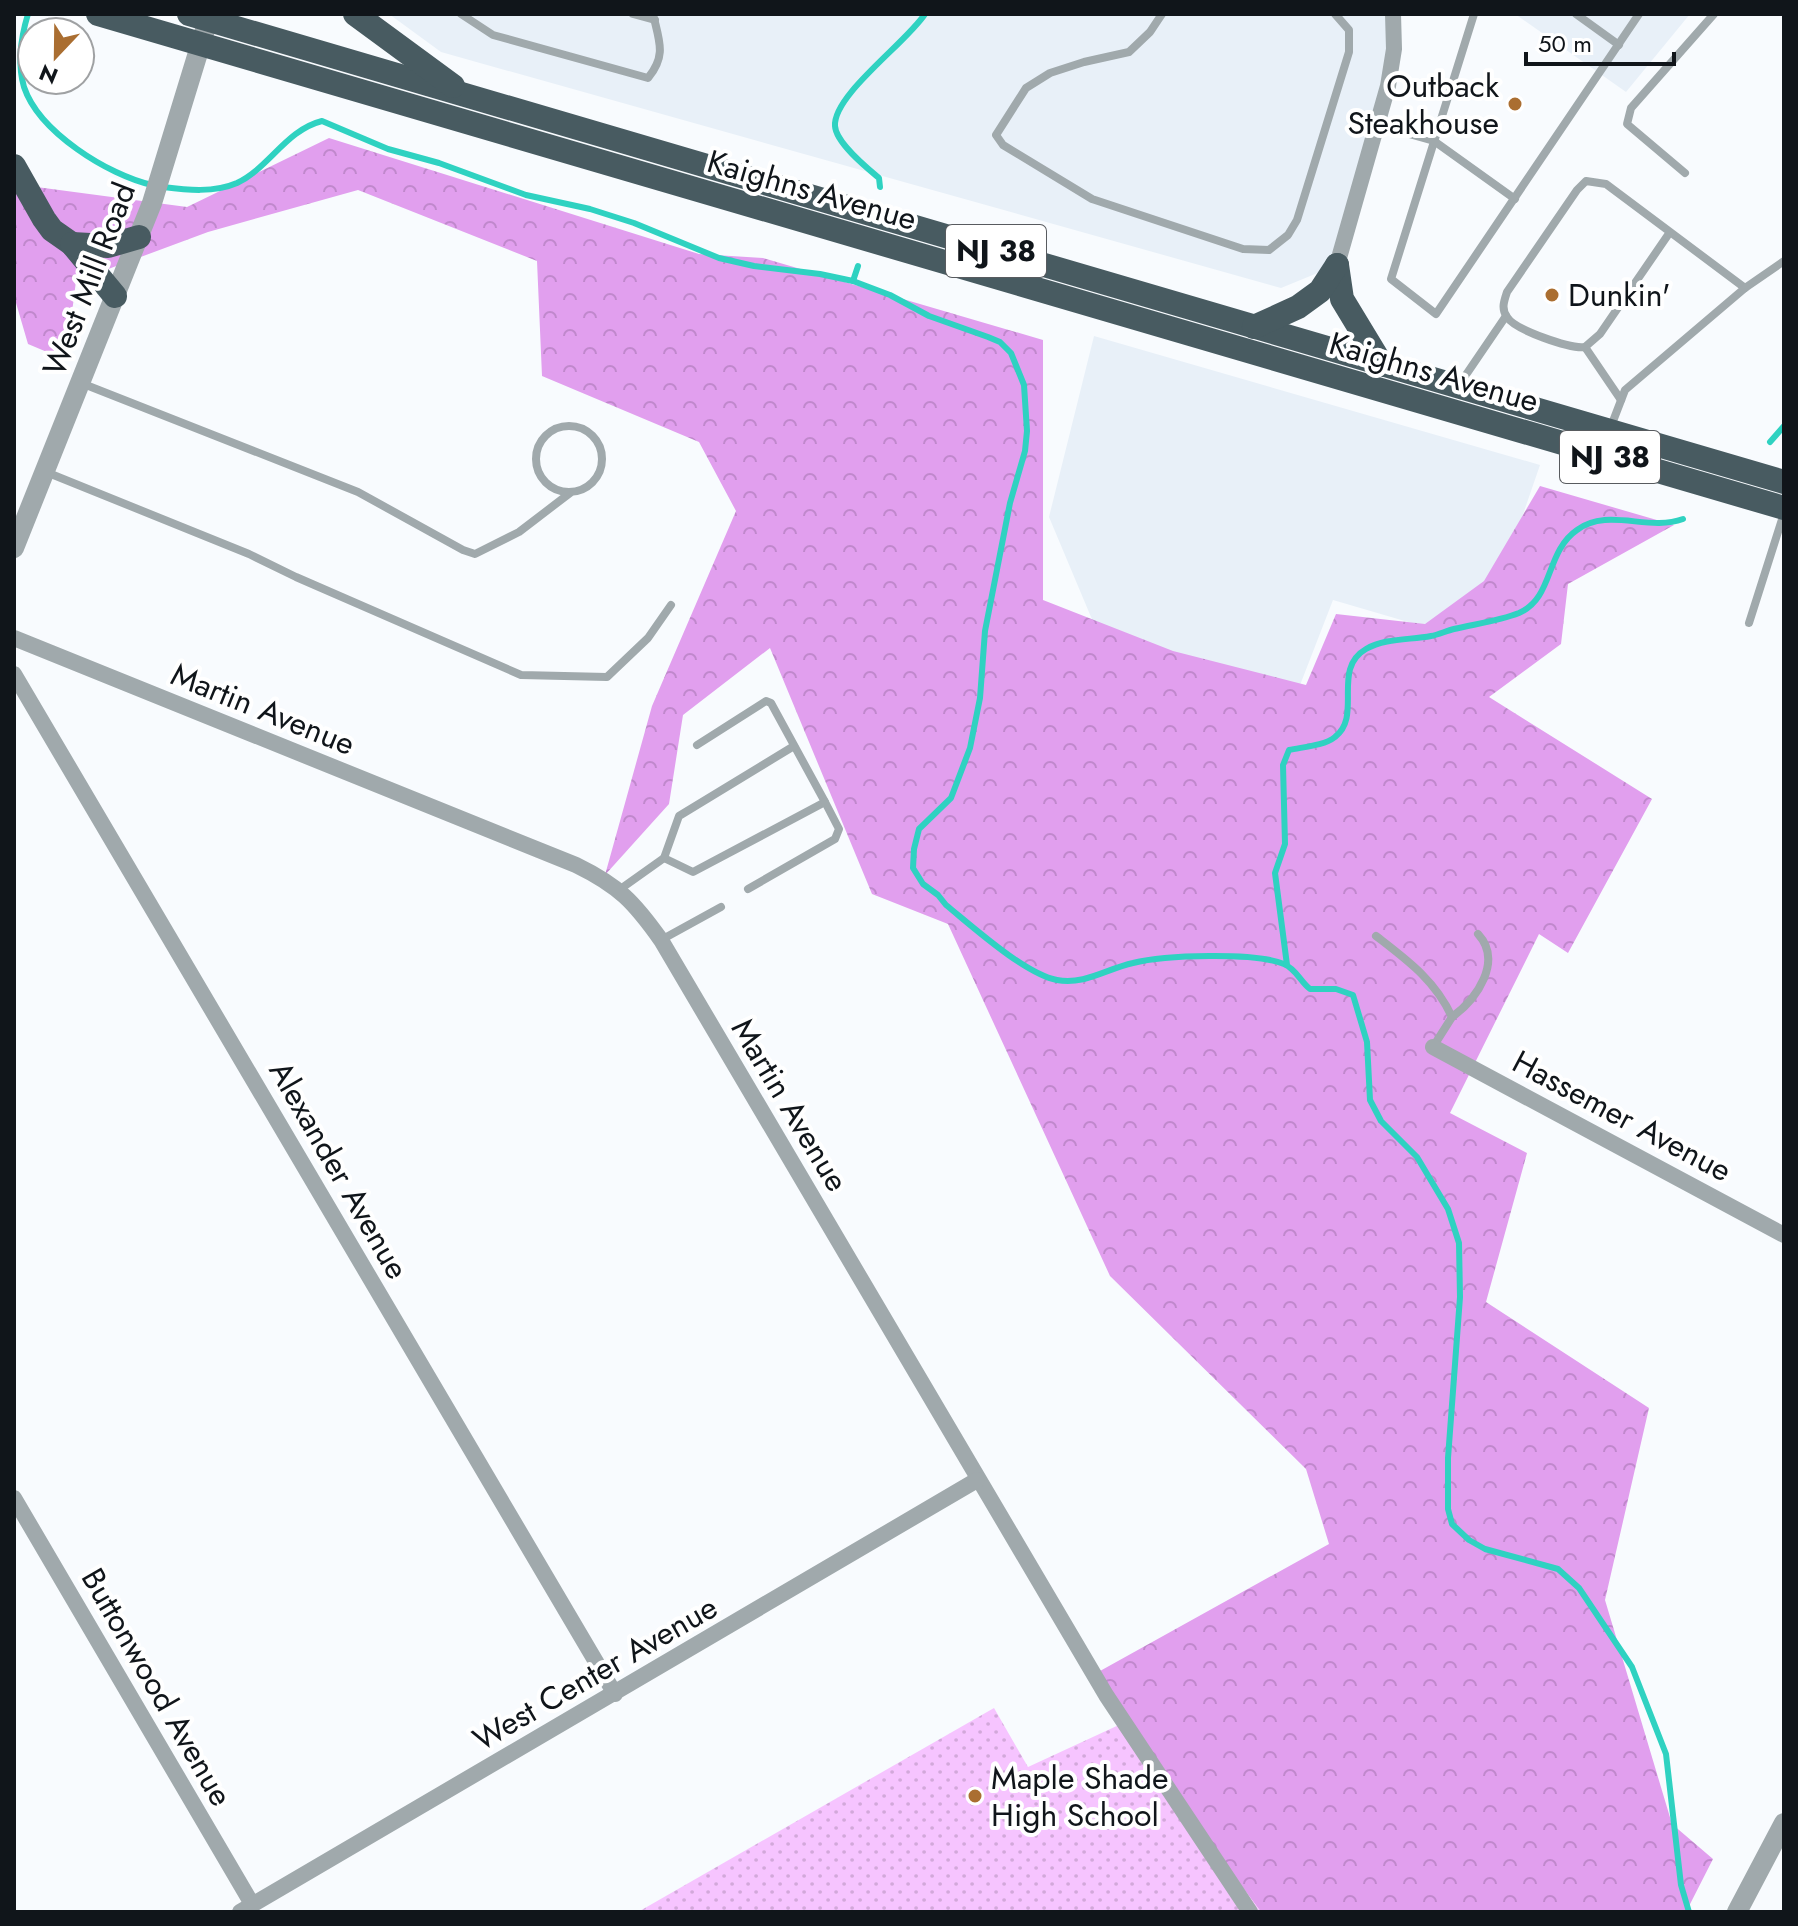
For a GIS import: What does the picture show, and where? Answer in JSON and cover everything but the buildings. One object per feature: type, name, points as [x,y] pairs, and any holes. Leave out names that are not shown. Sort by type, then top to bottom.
[{"type":"highway","name":"Kaighns Avenue","points":[[98,14],[1784,511]]},
{"type":"highway","points":[[355,14],[466,95]]},
{"type":"highway","name":"Kaighns Avenue","points":[[202,16],[1784,482]]},
{"type":"highway","points":[[14,166],[52,230],[72,244],[115,296]]},
{"type":"highway","points":[[72,244],[108,246],[139,237]]},
{"type":"highway","points":[[1254,327],[1298,307],[1320,291],[1337,265]]},
{"type":"highway","points":[[1337,265],[1342,299],[1382,365]]},
{"type":"street","points":[[1337,265],[1388,86],[1394,49],[1393,14]]},
{"type":"street","name":"West Mill Road","points":[[14,548],[152,203],[200,44],[202,16]]},
{"type":"street","name":"Martin Avenue","points":[[14,638],[576,865],[609,881],[637,907],[661,940],[1106,1695],[1250,1912]]},
{"type":"street","name":"Alexander Avenue","points":[[14,674],[615,1694]]},
{"type":"street","name":"Hassemer Avenue","points":[[1433,1047],[1784,1235]]},
{"type":"street","name":"West Center Avenue","points":[[246,1908],[977,1480]]},
{"type":"street","name":"Buttonwood Avenue","points":[[14,1498],[246,1908]]},
{"type":"street","points":[[1737,1912],[1784,1823]]},
{"type":"lane","points":[[461,14],[493,35],[648,78],[657,66],[661,52],[654,17],[633,14]]},
{"type":"lane","points":[[1162,14],[1150,32],[1129,52],[1050,73],[1026,88],[996,135],[1003,145],[1092,199],[1243,249],[1269,250],[1288,235],[1297,220],[1349,52],[1349,30],[1335,14]]},
{"type":"lane","points":[[1474,14],[1391,279],[1436,314],[1639,14]]},
{"type":"lane","points":[[1576,14],[1619,45]]},
{"type":"lane","points":[[1685,173],[1627,124],[1631,108],[1714,14]]},
{"type":"lane","points":[[1377,125],[1434,141],[1515,199]]},
{"type":"lane","points":[[1670,232],[1600,334],[1585,347],[1569,345],[1515,326],[1506,316],[1503,309],[1507,292],[1586,181],[1606,184],[1745,288]]},
{"type":"lane","points":[[1609,432],[1625,390],[1639,376],[1745,288],[1784,261]]},
{"type":"lane","points":[[1458,387],[1506,316]]},
{"type":"lane","points":[[1585,347],[1621,400]]},
{"type":"lane","points":[[81,383],[358,492],[475,554],[519,532],[570,493],[581,491],[598,477],[603,456],[600,446],[585,430],[564,426],[545,436],[538,446],[537,468],[549,486],[570,493]]},
{"type":"lane","points":[[45,472],[249,554],[521,675],[607,677],[648,638],[671,605]]},
{"type":"lane","points":[[1749,623],[1784,511]]},
{"type":"lane","points":[[697,745],[766,701],[771,703],[839,829],[835,839],[748,889]]},
{"type":"lane","points":[[619,890],[664,858],[679,816],[794,746]]},
{"type":"lane","points":[[664,858],[693,872],[825,802]]},
{"type":"lane","points":[[661,940],[721,907]]},
{"type":"lane","points":[[1433,1047],[1452,1017],[1472,999],[1482,984],[1489,956],[1488,946],[1478,934]]},
{"type":"lane","points":[[1376,936],[1431,981],[1452,1017]]},
{"type":"shaded area","points":[[389,14],[1393,14],[1394,49],[1337,265],[1281,288],[441,52]]},
{"type":"shaded area","points":[[1515,14],[1690,14],[1626,92]]},
{"type":"shaded area","points":[[1094,336],[1540,465],[1499,584],[1432,629],[1333,600],[1295,698],[1099,636],[1049,517]]},
{"type":"shaded area","name":"Maple Shade High School","points":[[994,1708],[1028,1767],[1121,1724],[1261,1912],[638,1912]]},
{"type":"green space","points":[[329,138],[699,254],[763,258],[1043,340],[1043,600],[1173,651],[1306,685],[1336,614],[1425,624],[1484,581],[1540,486],[1674,525],[1568,584],[1561,644],[1489,697],[1652,799],[1568,953],[1539,934],[1450,1113],[1527,1153],[1486,1302],[1649,1408],[1605,1600],[1672,1824],[1713,1859],[1686,1912],[1261,1912],[1121,1724],[1100,1671],[1329,1544],[1306,1469],[1110,1276],[948,924],[872,894],[770,648],[683,715],[669,804],[605,875],[652,706],[736,511],[699,442],[542,376],[537,261],[358,190],[208,232],[76,281],[66,360],[28,344],[14,296],[14,184],[187,207]]},
{"type":"waterway","points":[[28,14],[20,59],[24,87],[32,104],[44,120],[77,149],[116,172],[152,185]]},
{"type":"waterway","points":[[880,187],[879,178],[853,155],[837,133],[838,113],[858,85],[925,14]]},
{"type":"waterway","points":[[163,187],[210,189],[237,183],[259,168],[298,132],[322,121],[388,149],[439,163],[526,195],[590,209],[634,223],[719,258],[853,281],[890,295],[929,316],[1000,342],[1011,353],[1024,385],[1027,431],[985,631],[980,698],[970,748],[951,798],[919,829],[913,868],[923,884],[985,937],[1030,969],[1057,980],[1077,980],[1147,960],[1232,956],[1284,964],[1310,989],[1336,989],[1353,995],[1367,1042],[1370,1100],[1381,1121],[1417,1157],[1448,1209],[1459,1243],[1460,1297],[1448,1458],[1448,1509],[1452,1524],[1469,1540],[1485,1549],[1558,1569],[1579,1588],[1632,1667],[1666,1754],[1681,1885],[1689,1912]]},
{"type":"waterway","points":[[853,281],[858,266]]},
{"type":"waterway","points":[[1770,442],[1784,426]]},
{"type":"waterway","points":[[1287,965],[1275,873],[1285,844],[1283,765],[1289,750],[1325,742],[1343,728],[1347,717],[1350,668],[1356,658],[1366,649],[1381,643],[1434,635],[1519,613],[1538,597],[1567,539],[1589,523],[1602,520],[1656,523],[1683,519]]},
{"type":"place","name":"Outback Steakhouse","points":[[1515,104]]},
{"type":"place","name":"Dunkin'","points":[[1552,295]]},
{"type":"place","name":"Maple Shade High School","points":[[975,1796]]}]
